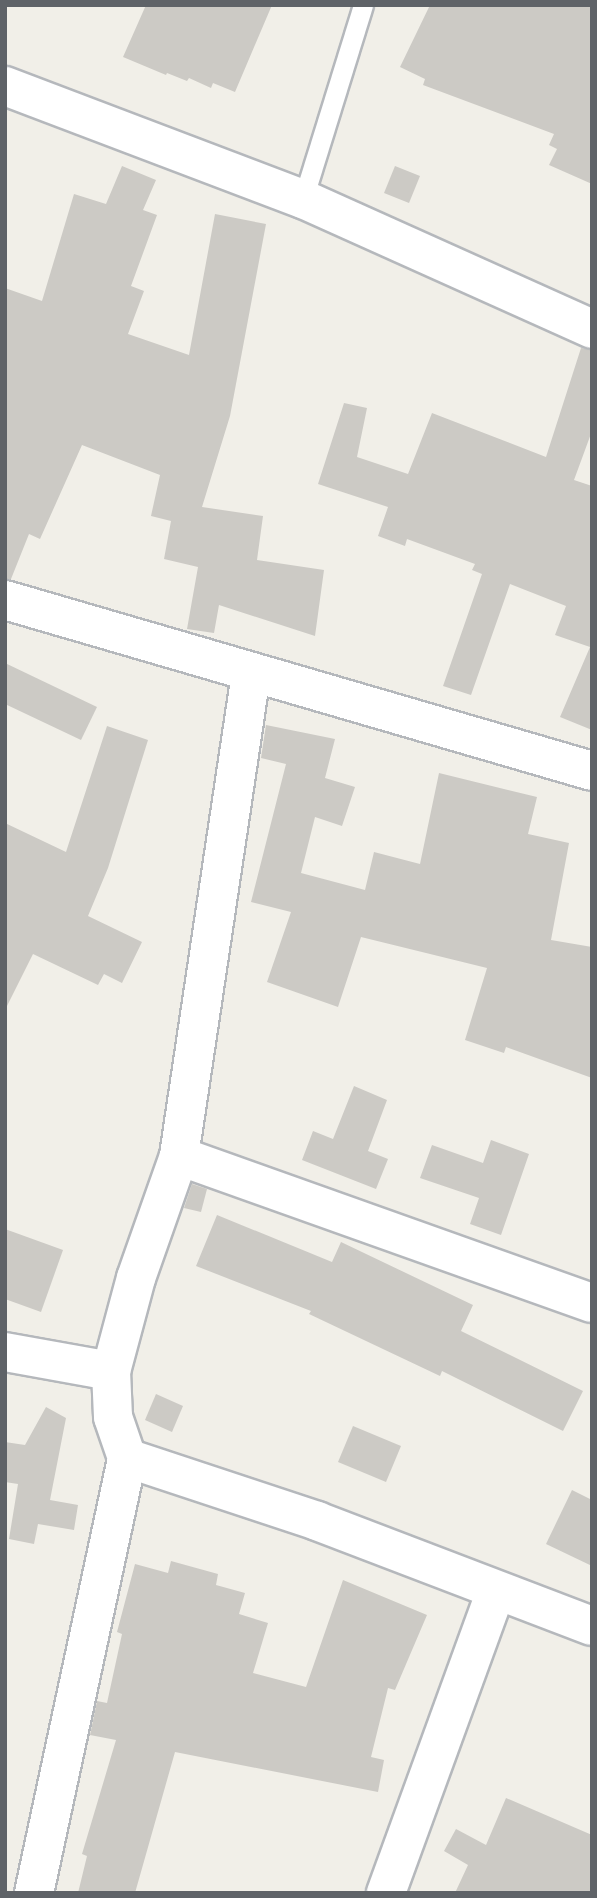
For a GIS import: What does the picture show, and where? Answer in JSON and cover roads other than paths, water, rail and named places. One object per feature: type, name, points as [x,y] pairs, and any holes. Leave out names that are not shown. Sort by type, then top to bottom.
[{"type":"street","points":[[5,86],[303,199],[592,329]]},
{"type":"street","points":[[5,600],[251,674],[592,771]]},
{"type":"street","points":[[34,1893],[127,1458],[113,1417],[111,1371],[136,1278],[179,1156],[251,674]]},
{"type":"street","points":[[179,1156],[592,1303]]},
{"type":"street","points":[[5,1352],[111,1371]]},
{"type":"street","points":[[127,1458],[317,1521],[592,1626]]},
{"type":"street","points":[[386,1893],[496,1591]]},
{"type":"lane","points":[[303,199],[363,5]]}]
